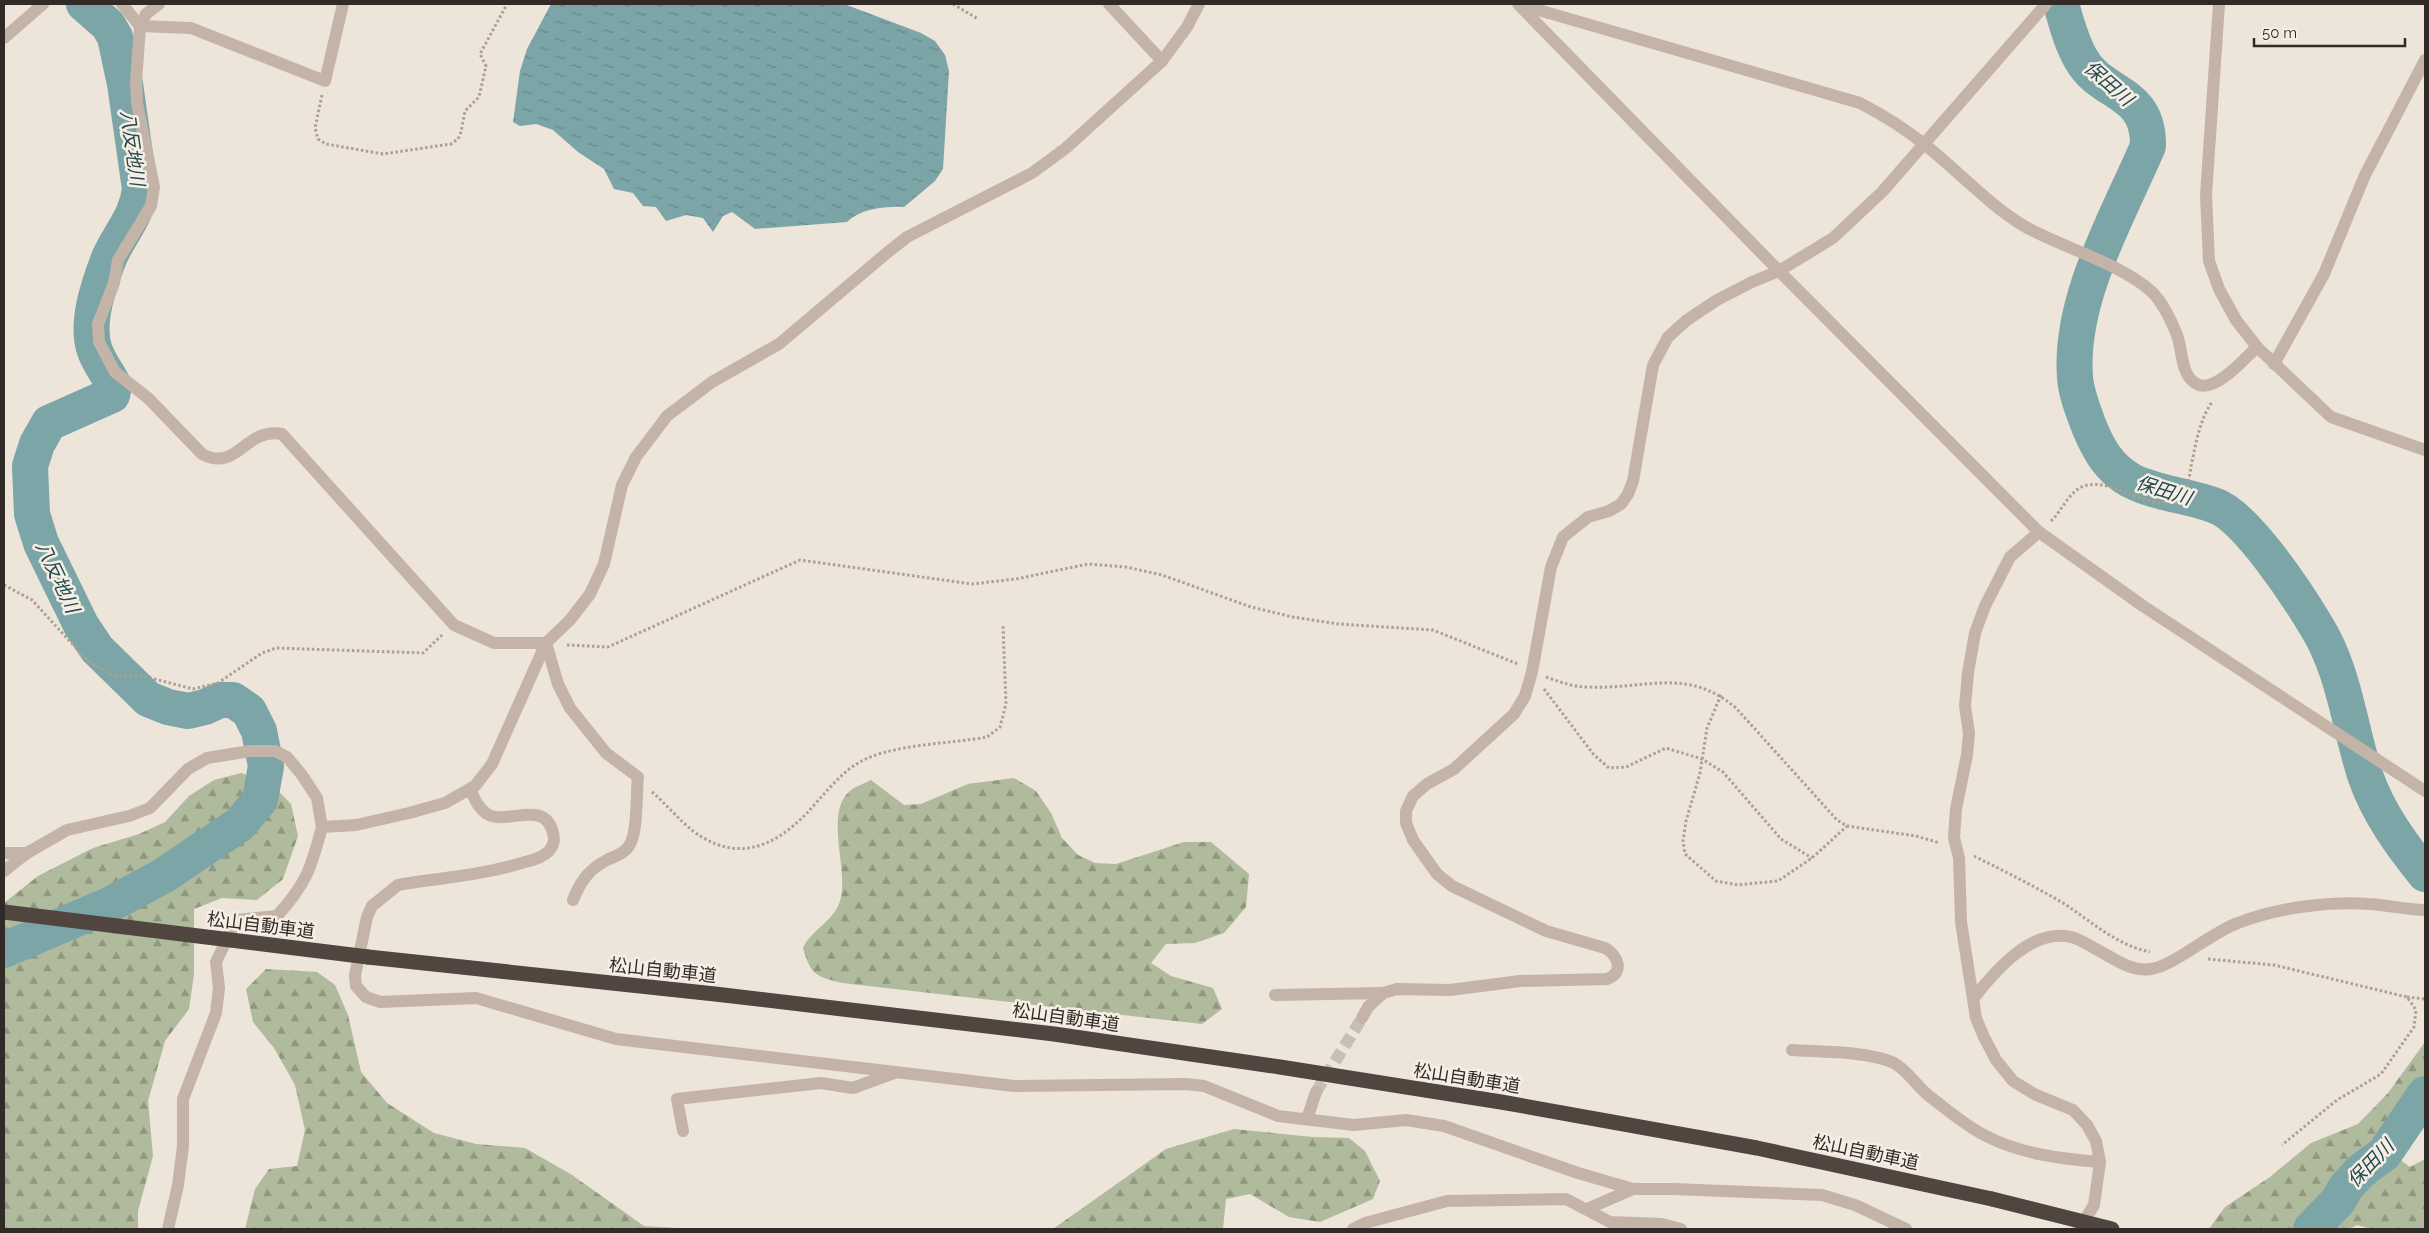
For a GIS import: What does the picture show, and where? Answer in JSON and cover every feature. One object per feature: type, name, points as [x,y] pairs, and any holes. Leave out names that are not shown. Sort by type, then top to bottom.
[{"type":"highway","name":"松山自動車道","points":[[4,912],[368,957],[1044,1032],[1280,1066],[1501,1102],[1757,1148],[1992,1199],[2112,1229]]},
{"type":"street","points":[[4,38],[43,4]]},
{"type":"street","points":[[122,4],[140,26],[191,28],[325,81],[344,4]]},
{"type":"street","points":[[159,4],[146,14],[140,26],[136,82],[137,103],[154,187],[151,206],[118,260],[112,289],[98,324],[99,342],[105,356],[115,372],[148,398],[202,454],[214,460],[225,459],[259,435],[270,432],[282,434],[454,625],[494,643],[546,643]]},
{"type":"street","points":[[1109,4],[1162,61]]},
{"type":"street","points":[[322,827],[356,825],[409,813],[445,803],[470,789],[492,764],[546,643],[570,620],[590,594],[604,564],[622,485],[636,457],[667,416],[712,382],[779,344],[908,237],[1032,173],[1066,148],[1162,61],[1187,27],[1199,4]]},
{"type":"street","points":[[1518,4],[1860,103],[1880,113],[1924,144],[2023,225],[2136,281],[2152,293],[2166,312],[2177,336],[2183,365],[2190,379],[2199,384],[2213,384],[2257,347]]},
{"type":"street","points":[[1518,4],[1779,271],[2039,532],[2143,606],[2425,792]]},
{"type":"street","points":[[1275,995],[1383,993],[1397,989],[1450,990],[1520,981],[1607,979],[1614,977],[1618,971],[1618,963],[1613,952],[1546,931],[1452,886],[1437,874],[1424,857],[1406,823],[1406,810],[1413,796],[1427,784],[1454,769],[1514,714],[1525,696],[1532,672],[1551,567],[1556,550],[1563,536],[1576,525],[1588,516],[1609,511],[1621,504],[1628,494],[1632,481],[1652,365],[1668,337],[1687,320],[1717,300],[1779,271],[1833,238],[1882,192],[2046,4]]},
{"type":"street","points":[[2219,4],[2206,195],[2209,261],[2219,289],[2236,320],[2257,347],[2332,417],[2425,450]]},
{"type":"street","points":[[2274,364],[2324,274],[2365,175],[2425,60]]},
{"type":"street","points":[[2039,532],[2010,557],[1985,606],[1975,633],[1968,673],[1965,706],[1969,733],[1967,755],[1956,809],[1954,838],[1959,858],[1961,922],[1976,1018],[1996,1060],[2013,1081],[2034,1094],[2073,1110],[2087,1125],[2096,1142],[2100,1162],[2094,1205],[2079,1229]]},
{"type":"street","points":[[546,643],[558,684],[570,708],[606,753],[638,777],[633,833],[630,845],[620,854],[593,868],[584,877],[573,900]]},
{"type":"street","points":[[4,871],[26,853],[68,830],[129,816],[150,808],[188,770],[207,758],[250,751],[275,751],[287,757],[302,775],[316,798],[322,827],[313,864],[298,893],[277,916],[236,920],[216,962],[219,988],[216,1012],[183,1099],[183,1146],[178,1186],[168,1229]]},
{"type":"street","points":[[470,789],[477,805],[488,814],[496,817],[536,814],[546,821],[553,830],[555,841],[546,853],[531,861],[504,869],[398,885],[383,895],[372,906],[367,917],[354,974],[356,986],[366,998],[380,1002],[395,1003],[476,998],[616,1039],[1014,1086],[1186,1084],[1204,1086],[1278,1116],[1354,1125],[1406,1120],[1424,1121],[1444,1126],[1578,1173],[1634,1189],[1674,1188],[1822,1195],[1855,1205],[1906,1229]]},
{"type":"street","points":[[4,853],[26,853]]},
{"type":"street","points":[[1973,998],[1989,978],[2008,960],[2032,943],[2052,937],[2071,937],[2126,966],[2140,970],[2152,969],[2237,923],[2315,905],[2369,904],[2425,910]]},
{"type":"street","points":[[1362,1018],[1368,1007],[1383,993]]},
{"type":"street","points":[[1792,1050],[1878,1057],[1895,1064],[1913,1078],[1925,1094],[1962,1122],[1987,1136],[2018,1148],[2061,1159],[2100,1162]]},
{"type":"street","points":[[683,1131],[678,1099],[821,1083],[852,1088],[898,1072]]},
{"type":"street","points":[[1307,1119],[1316,1092]]},
{"type":"street","points":[[1587,1209],[1634,1189]]},
{"type":"street","points":[[1353,1229],[1365,1223],[1447,1201],[1566,1199],[1610,1222],[1662,1224],[1681,1229]]},
{"type":"path","points":[[325,81],[315,128],[318,139],[326,144],[383,154],[451,144],[458,138],[461,132],[465,111],[479,96],[486,66],[480,54],[507,4]]},
{"type":"path","points":[[953,4],[978,19]]},
{"type":"path","points":[[2039,532],[2054,518],[2068,498],[2083,486],[2103,483],[2163,504],[2172,501],[2186,487],[2203,414],[2213,400],[2213,384]]},
{"type":"path","points":[[546,643],[608,647],[800,560],[972,584],[1016,579],[1088,564],[1126,567],[1162,575],[1251,606],[1294,617],[1338,624],[1433,630],[1512,660],[1532,672],[1569,685],[1605,688],[1645,683],[1693,684],[1721,695],[1750,722],[1837,820],[1847,826],[1916,836],[1956,848],[2018,878],[2136,949],[2274,965],[2407,997],[2425,999]]},
{"type":"path","points":[[4,585],[32,600],[88,660],[114,676],[143,676],[193,689],[218,683],[262,653],[276,648],[423,652],[454,625]]},
{"type":"path","points":[[638,777],[694,832],[727,848],[753,849],[775,838],[802,818],[854,765],[875,755],[988,737],[1000,727],[1006,704],[1003,626]]},
{"type":"path","points":[[1532,672],[1594,755],[1609,768],[1626,767],[1666,748],[1702,759],[1723,772],[1781,839],[1812,858]]},
{"type":"path","points":[[1721,695],[1707,728],[1700,773],[1686,821],[1683,841],[1685,854],[1716,880],[1738,885],[1778,881],[1812,858],[1847,826]]},
{"type":"path","points":[[2282,1144],[2337,1100],[2381,1074],[2390,1064],[2414,1027],[2416,1010],[2407,997]]},
{"type":"green space","points":[[241,773],[270,783],[291,804],[298,836],[283,879],[257,900],[222,898],[194,909],[194,974],[189,1009],[165,1041],[148,1101],[153,1156],[138,1211],[138,1229],[4,1229],[4,903],[38,876],[93,848],[139,834],[165,822],[189,796],[214,780]]},
{"type":"green space","points":[[1014,778],[1036,791],[1051,813],[1062,838],[1078,855],[1095,863],[1116,864],[1184,842],[1211,842],[1249,874],[1246,907],[1224,933],[1195,943],[1166,944],[1151,963],[1171,976],[1213,988],[1222,1009],[1202,1024],[842,983],[815,973],[809,964],[803,948],[812,935],[833,914],[840,901],[842,873],[838,824],[839,810],[844,797],[854,788],[871,780],[904,805],[921,804],[968,784]]},
{"type":"green space","points":[[266,969],[317,972],[335,985],[348,1015],[361,1072],[387,1103],[434,1133],[476,1144],[525,1148],[572,1175],[644,1226],[691,1229],[245,1229],[255,1189],[269,1169],[297,1166],[305,1130],[295,1085],[274,1048],[253,1022],[246,989]]},
{"type":"green space","points":[[2425,1042],[2425,1106],[2411,1123],[2395,1156],[2410,1167],[2425,1159],[2425,1229],[2371,1229],[2357,1225],[2349,1229],[2209,1229],[2225,1207],[2270,1177],[2311,1143],[2358,1124],[2388,1093]]},
{"type":"green space","points":[[1234,1129],[1313,1137],[1349,1138],[1365,1151],[1380,1181],[1373,1199],[1320,1222],[1289,1217],[1250,1194],[1226,1199],[1223,1229],[1053,1229],[1166,1149]]},
{"type":"water","points":[[551,4],[844,4],[921,33],[935,41],[945,55],[949,71],[943,169],[935,181],[904,207],[873,209],[859,214],[847,222],[755,229],[732,212],[723,216],[713,232],[703,218],[686,215],[666,221],[656,207],[643,206],[633,193],[614,189],[604,169],[578,152],[553,130],[536,124],[520,126],[513,122],[520,71],[527,49]]},
{"type":"waterway","name":"八反地川","points":[[4,950],[109,905],[163,876],[240,824],[260,800],[266,766],[259,731],[249,711],[233,700],[220,700],[205,707],[188,711],[168,707],[148,699],[97,649],[81,625],[41,543],[32,514],[30,466],[37,444],[49,423],[112,395],[114,386],[94,348],[92,337],[93,315],[101,279],[113,249],[132,217],[140,189],[125,84],[115,37],[108,25],[84,4]]},
{"type":"waterway","name":"保田川","points":[[2061,4],[2072,39],[2081,59],[2100,81],[2133,103],[2141,114],[2146,127],[2148,146],[2098,258],[2080,318],[2075,348],[2075,377],[2079,397],[2090,429],[2097,444],[2116,470],[2140,485],[2216,506],[2242,525],[2270,558],[2325,641],[2339,678],[2359,756],[2370,789],[2391,828],[2425,874]]},
{"type":"waterway","name":"保田川","points":[[2311,1229],[2338,1201],[2346,1187],[2362,1170],[2384,1154],[2425,1094]]},
{"type":"tunnel","points":[[1316,1092],[1362,1018]]}]
